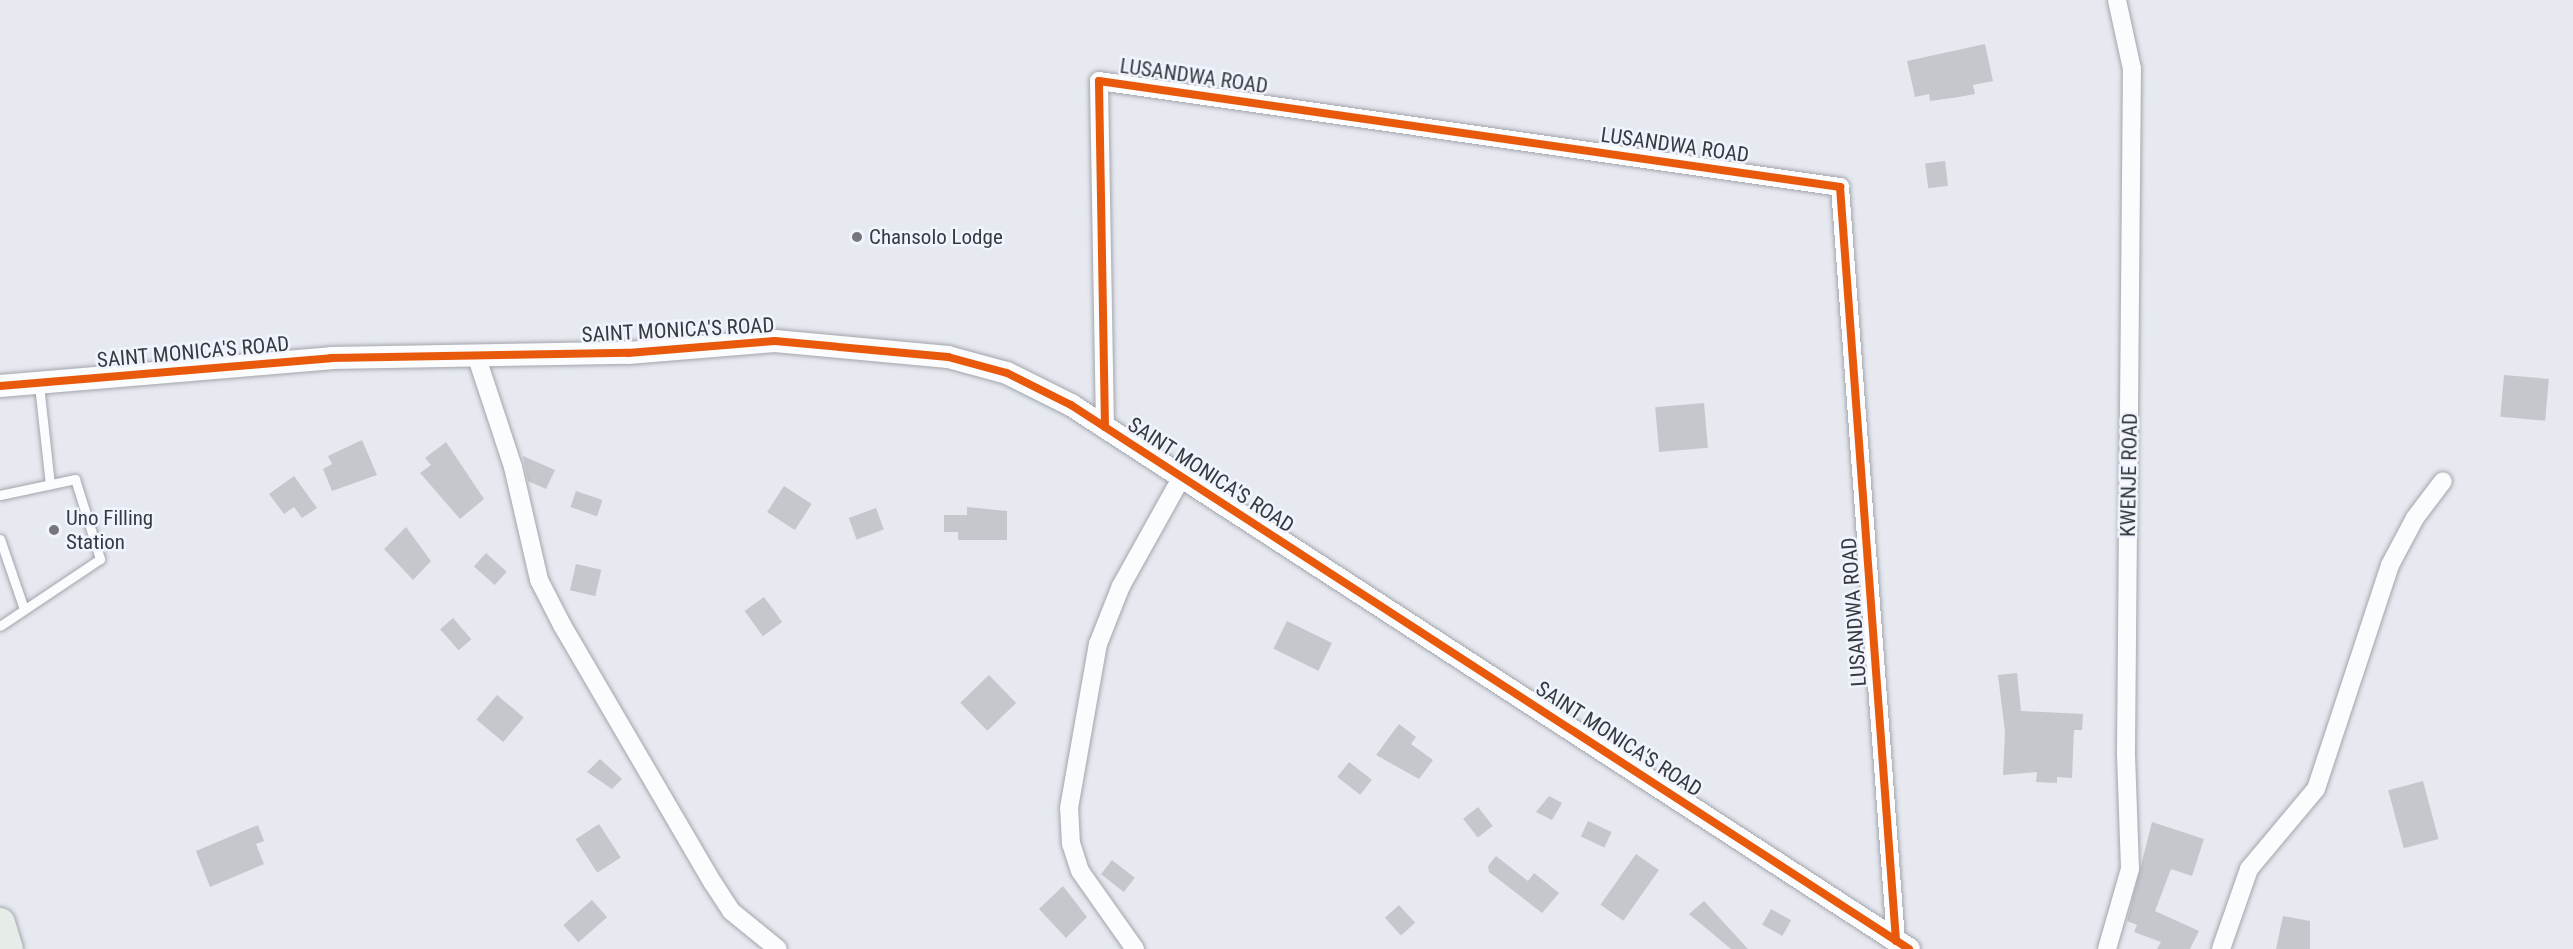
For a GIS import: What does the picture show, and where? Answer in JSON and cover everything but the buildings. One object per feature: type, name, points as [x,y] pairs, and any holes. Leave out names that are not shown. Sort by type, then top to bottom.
[{"type":"highway","points":[[0,923],[8,949]]},
{"type":"street","name":"KWENJE ROAD","points":[[2107,949],[2130,868],[2126,753],[2132,69],[2118,0]]},
{"type":"street","name":"LUSANDWA ROAD","points":[[1105,427],[1099,81],[1840,187],[1902,945]]},
{"type":"street","name":"SAINT MONICA'S ROAD","points":[[0,386],[39,385],[331,358],[628,353],[775,341],[948,357],[1007,373],[1105,427],[1902,945]]},
{"type":"street","points":[[476,356],[513,466],[539,580],[562,625],[719,892],[752,931],[778,949]]},
{"type":"street","points":[[1135,949],[1080,871],[1071,844],[1069,808],[1098,644],[1121,586],[1181,478]]},
{"type":"street","points":[[2221,949],[2249,869],[2316,789],[2390,565],[2415,518],[2443,482]]},
{"type":"lane","points":[[39,385],[50,484]]},
{"type":"lane","points":[[0,495],[75,479],[100,559],[0,626]]},
{"type":"lane","points":[[0,539],[24,609]]},
{"type":"cycle path","points":[[1105,427],[1099,81],[1840,187],[1896,941]]},
{"type":"cycle path","points":[[0,386],[331,358],[628,353],[775,341],[948,357],[1007,373],[1071,405],[1909,949]]},
{"type":"place","name":"Chansolo Lodge","points":[[857,237]]},
{"type":"place","name":"Uno Filling Station","points":[[54,530]]}]
